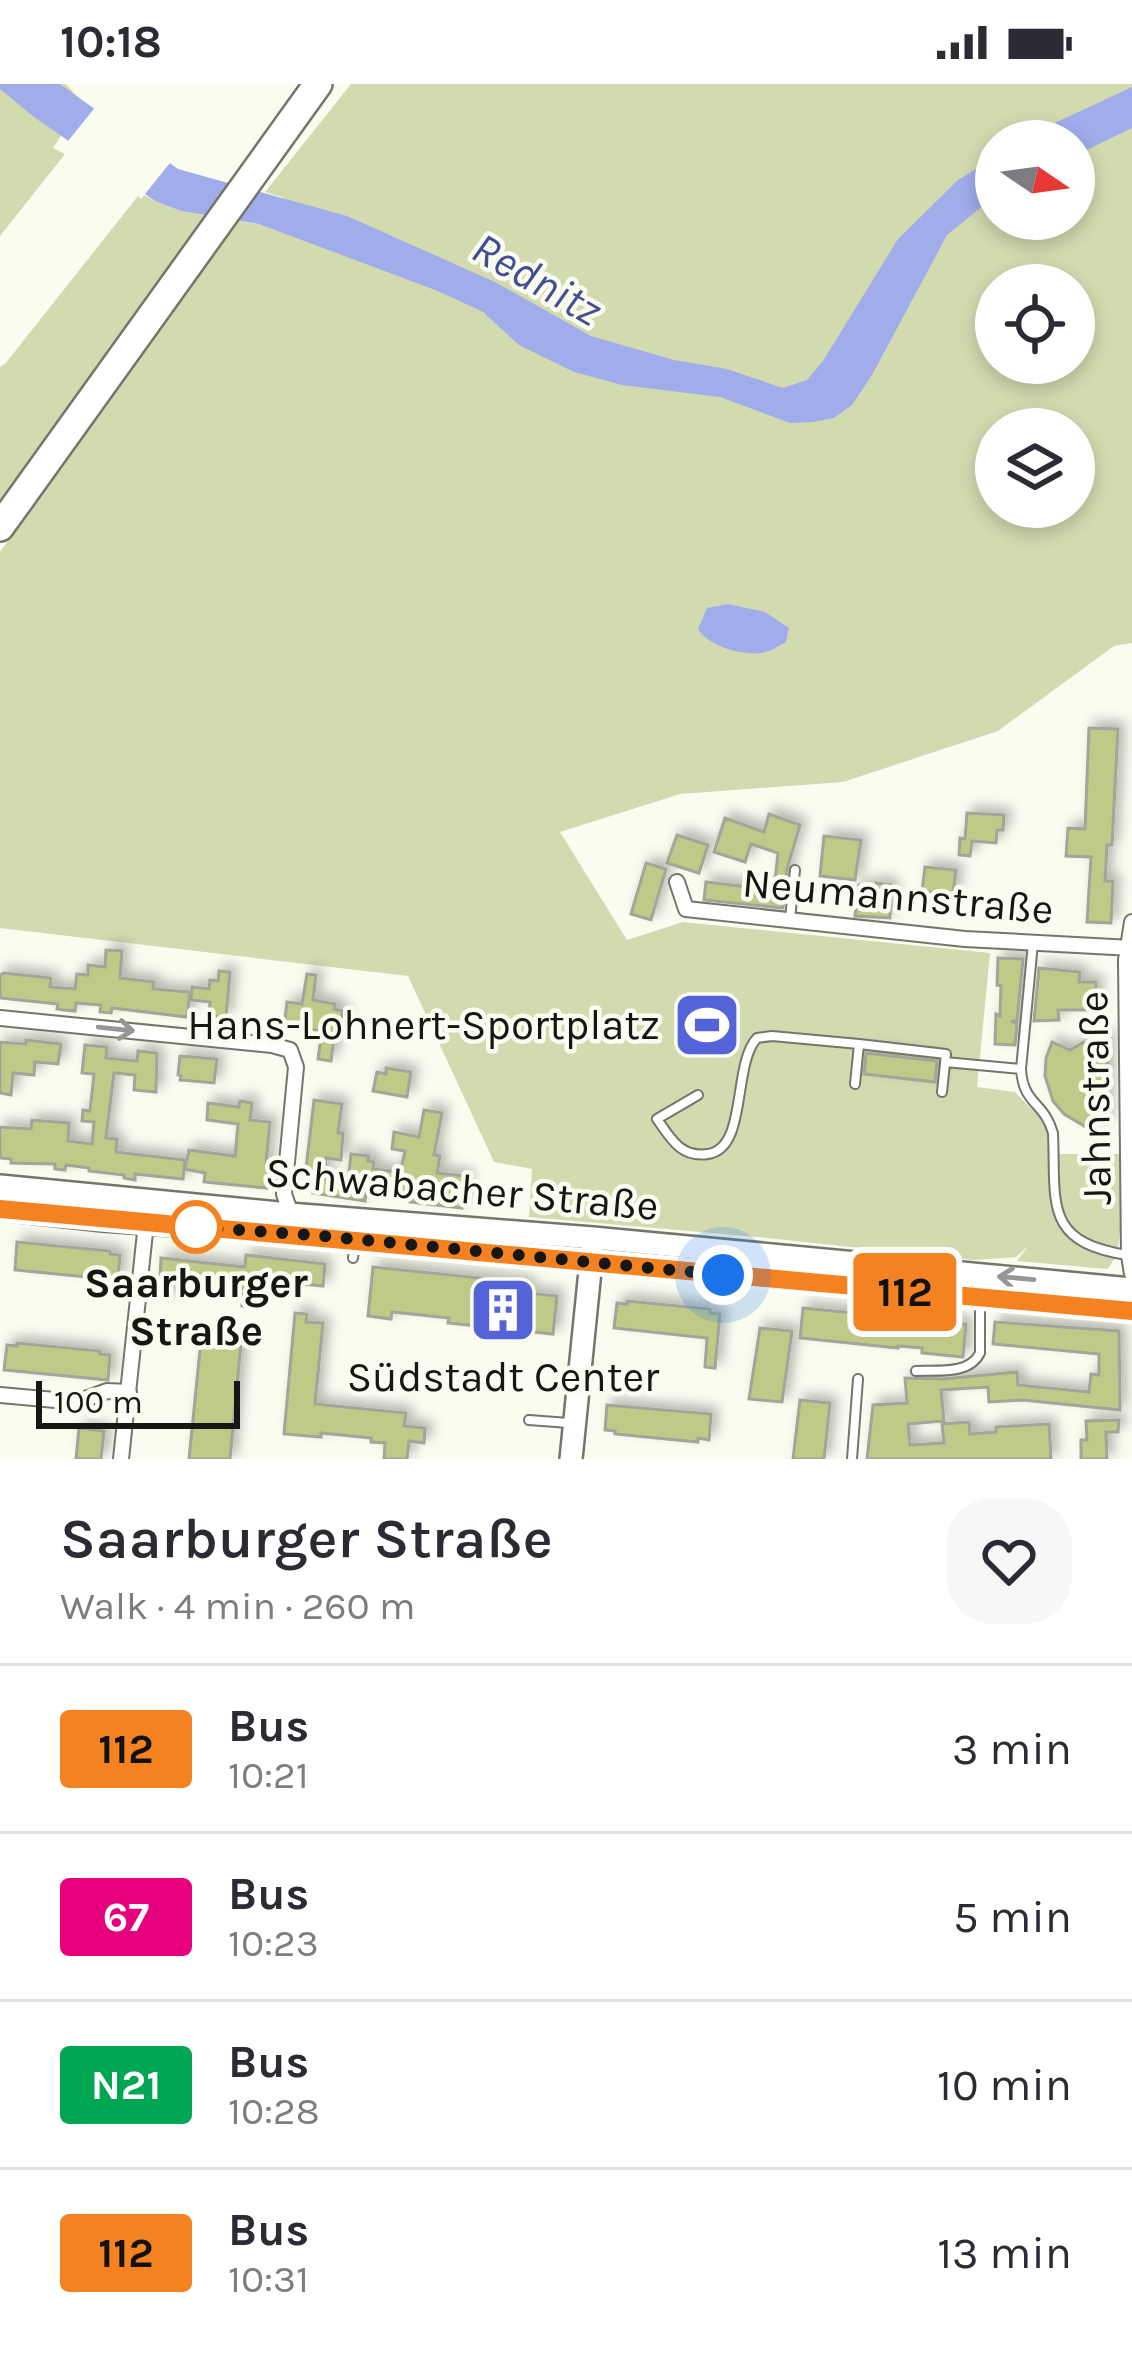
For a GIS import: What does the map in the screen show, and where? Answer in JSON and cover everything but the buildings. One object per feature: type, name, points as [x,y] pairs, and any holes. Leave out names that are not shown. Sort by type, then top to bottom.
[{"type":"highway","points":[[1,517],[255,158],[298,84]]},
{"type":"highway","points":[[255,158],[318,84]]},
{"type":"main road","name":"Schwabacher Straße","points":[[0,1186],[1132,1289]]},
{"type":"main road","name":"Schwabacher Straße","points":[[0,1210],[312,1235],[354,1249],[591,1261],[1132,1311]]},
{"type":"main road","points":[[572,1459],[592,1238]]},
{"type":"street","name":"Neumannstraße","points":[[677,882],[686,909],[1033,944],[1130,948]]},
{"type":"street","name":"Jahnstraße","points":[[1132,922],[1132,1274]]},
{"type":"street","points":[[0,1018],[290,1050],[296,1067],[284,1194],[290,1214],[312,1235]]},
{"type":"street","points":[[122,1459],[146,1223]]},
{"type":"street","points":[[0,1395],[76,1402],[107,1391],[129,1392]]},
{"type":"lane","points":[[790,920],[795,870]]},
{"type":"lane","points":[[1033,944],[1021,1069],[1025,1093],[1050,1121],[1058,1207],[1075,1240],[1129,1255]]},
{"type":"lane","points":[[698,1095],[657,1119],[677,1148],[703,1155],[718,1152],[730,1141],[744,1062],[757,1038],[946,1054],[942,1092]]},
{"type":"lane","points":[[855,1084],[859,1044]]},
{"type":"lane","points":[[945,1062],[1021,1069]]},
{"type":"lane","points":[[916,1370],[954,1370],[977,1360],[980,1299]]},
{"type":"lane","points":[[852,1459],[858,1378]]},
{"type":"lane","points":[[529,1420],[574,1424]]},
{"type":"green space","points":[[0,84],[66,84],[83,103],[53,148],[181,211],[258,224],[285,198],[265,192],[351,84],[1132,84],[1132,643],[1114,646],[998,731],[843,782],[680,794],[560,832],[627,940],[683,922],[990,953],[977,1087],[1015,1092],[1049,1127],[1052,1201],[1060,1180],[1059,1154],[1119,1154],[1120,1232],[1114,1260],[1107,1269],[1017,1261],[1028,1246],[1016,1257],[973,1260],[529,1217],[532,1169],[494,1162],[408,976],[0,928],[0,552],[16,529],[0,520]]},
{"type":"water","points":[[0,84],[60,84],[178,169],[347,216],[495,282],[591,336],[674,360],[727,369],[783,388],[807,380],[898,239],[958,180],[975,170],[975,212],[947,235],[852,405],[834,418],[790,423],[720,397],[622,385],[574,372],[519,345],[483,312],[438,291],[259,224],[181,211],[155,201],[0,89]]},
{"type":"water","points":[[1132,87],[1132,128],[1095,146],[1095,120],[1061,120]]},
{"type":"water","points":[[728,604],[765,612],[789,628],[786,642],[769,651],[748,653],[710,641],[698,629],[707,608]]},
{"type":"pier","points":[[120,84],[225,84],[170,156],[174,158],[0,367],[0,236],[69,149],[64,146]]},
{"type":"bus line","name":"112","points":[[0,1209],[1132,1311]]},
{"type":"place","name":"Hans-Lohnert-Sportplatz","points":[[707,1025]]},
{"type":"place","name":"Saarburger Straße","points":[[196,1227]]},
{"type":"place","name":"Südstadt Center","points":[[503,1310]]},
{"type":"route","points":[[196,1227],[723,1275]]},
{"type":"water label","name":"Rednitz","points":[[537,279]]}]
